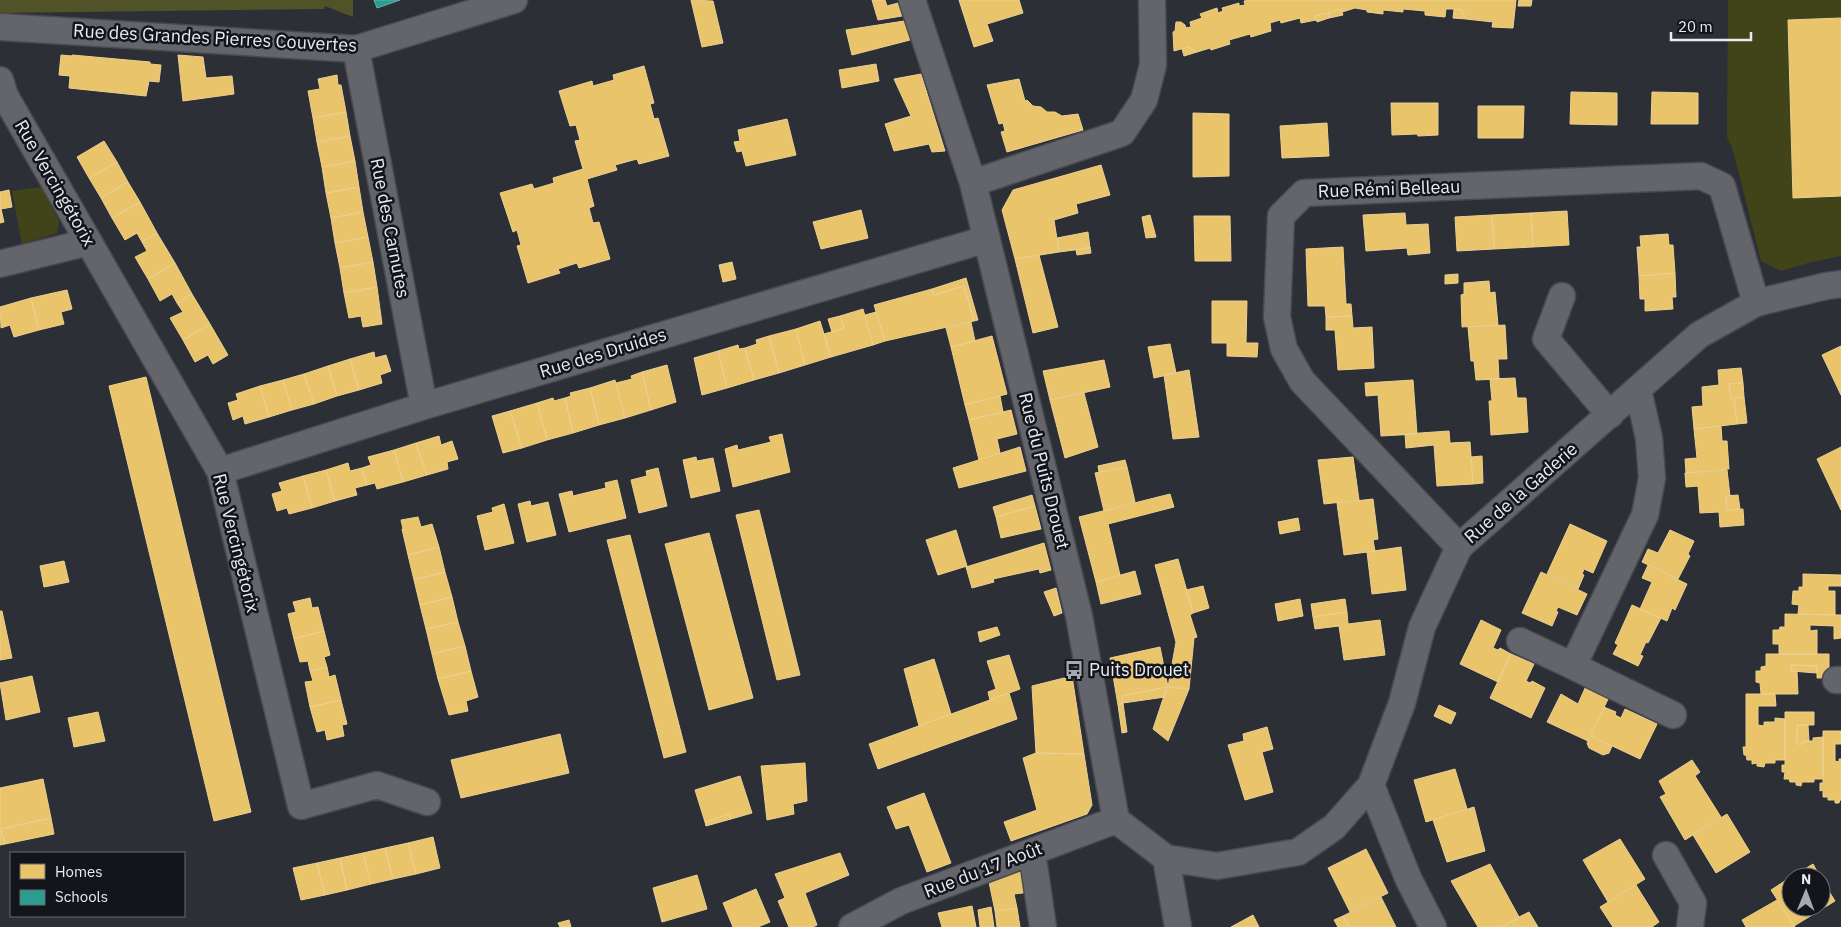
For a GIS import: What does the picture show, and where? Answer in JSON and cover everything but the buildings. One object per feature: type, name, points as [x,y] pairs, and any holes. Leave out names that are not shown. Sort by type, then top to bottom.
[{"type":"street","name":"Rue des Grandes Pierres Couvertes","points":[[0,27],[356,49],[514,0]]},
{"type":"street","name":"Rue du Puits Drouet","points":[[912,0],[973,183],[1079,616],[1116,820]]},
{"type":"street","points":[[973,183],[1122,132],[1144,100],[1153,65],[1154,1]]},
{"type":"street","name":"Rue des Carnutes","points":[[356,49],[424,406]]},
{"type":"street","name":"Rue Vercingétorix","points":[[0,80],[5,96],[220,471],[301,806],[377,786],[427,802]]},
{"type":"street","name":"Rue Rémi Belleau","points":[[1459,547],[1302,381],[1284,349],[1277,316],[1281,216],[1304,193],[1701,176],[1722,186],[1756,303]]},
{"type":"street","name":"Rue des Druides","points":[[220,471],[424,406],[987,240]]},
{"type":"street","points":[[0,264],[89,242]]},
{"type":"street","name":"Rue de la Gaderie","points":[[1166,858],[1217,866],[1298,852],[1334,828],[1371,785],[1402,703],[1422,627],[1459,547],[1699,335],[1756,303],[1841,284]]},
{"type":"street","points":[[1562,296],[1546,339],[1610,415]]},
{"type":"street","points":[[1573,666],[1645,515],[1652,478],[1649,438],[1638,390]]},
{"type":"street","points":[[1520,641],[1673,715]]},
{"type":"street","points":[[1371,785],[1408,878],[1433,927]]},
{"type":"street","points":[[1116,820],[1166,858],[1178,927]]},
{"type":"street","name":"Rue du 17 Août","points":[[852,927],[901,901],[1116,820]]},
{"type":"street","points":[[1032,852],[1043,927]]},
{"type":"street","points":[[1666,855],[1693,903],[1690,927]]},
{"type":"green space","points":[[0,0],[353,0],[353,17],[325,6],[324,9],[0,13]]},
{"type":"green space","points":[[1728,0],[1841,0],[1841,256],[1781,271],[1761,261],[1733,150],[1727,137]]},
{"type":"green space","points":[[41,187],[59,221],[57,233],[22,244],[12,191]]},
{"type":"place","name":"Puits Drouet","points":[[1074,670]]}]
